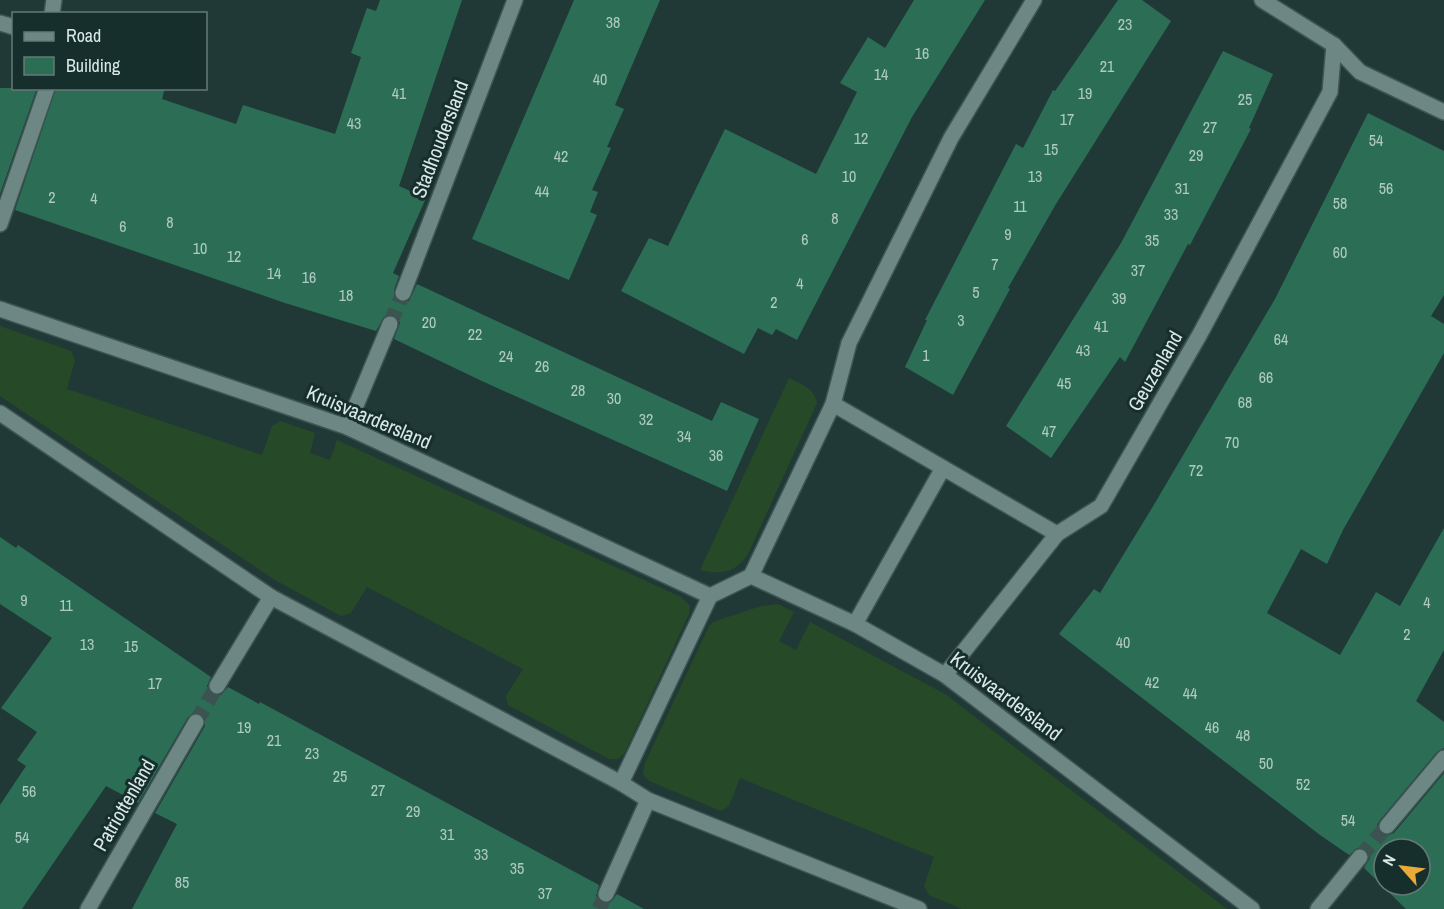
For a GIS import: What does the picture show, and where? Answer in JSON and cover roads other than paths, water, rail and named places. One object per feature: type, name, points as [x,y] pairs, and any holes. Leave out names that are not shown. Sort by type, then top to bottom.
[{"type":"street","name":"Stadhoudersland","points":[[403,293],[515,0]]},
{"type":"street","points":[[621,783],[711,596],[751,576],[833,404],[854,332],[951,138],[1034,0]]},
{"type":"street","points":[[1262,0],[1334,45],[1360,72],[1444,112]]},
{"type":"street","name":"Geuzenland","points":[[945,675],[1058,534],[1101,506],[1200,334],[1330,92],[1334,45]]},
{"type":"street","points":[[0,224],[46,90]]},
{"type":"street","name":"Kruisvaardersland","points":[[0,309],[347,427],[711,596]]},
{"type":"street","points":[[347,427],[390,324]]},
{"type":"street","points":[[833,404],[1058,534]]},
{"type":"street","points":[[0,413],[271,597],[621,783],[648,800],[919,909]]},
{"type":"street","points":[[855,624],[943,468]]},
{"type":"street","name":"Kruisvaardersland","points":[[751,576],[855,624],[945,675],[1252,909]]},
{"type":"street","points":[[217,686],[271,597]]},
{"type":"street","name":"Patriottenland","points":[[88,909],[196,722]]},
{"type":"street","points":[[1387,826],[1444,758]]},
{"type":"street","points":[[606,894],[648,800]]},
{"type":"street","points":[[1318,909],[1360,857]]},
{"type":"tunnel","points":[[390,324],[403,293]]},
{"type":"tunnel","points":[[196,722],[217,686]]},
{"type":"tunnel","points":[[1360,857],[1387,826]]},
{"type":"tunnel","points":[[599,909],[606,894]]}]
